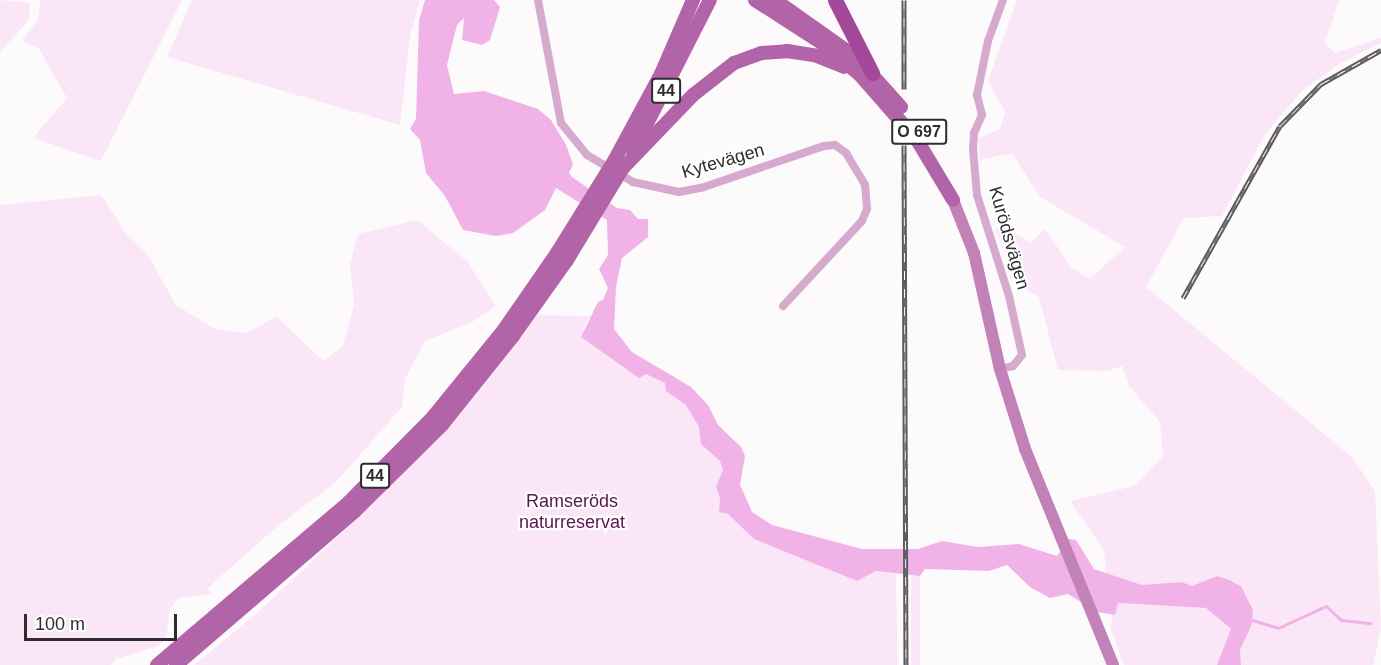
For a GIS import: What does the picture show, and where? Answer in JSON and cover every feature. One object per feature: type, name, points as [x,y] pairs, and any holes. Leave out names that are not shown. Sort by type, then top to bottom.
[{"type":"highway","name":"O 697","points":[[835,0],[866,74]]},
{"type":"main road","name":"44","points":[[619,165],[693,0]]},
{"type":"main road","name":"44","points":[[176,665],[355,510],[442,425],[513,336],[670,84],[710,0]]},
{"type":"main road","name":"O 697","points":[[755,0],[866,74],[923,137],[953,200]]},
{"type":"main road","points":[[775,0],[831,37],[866,74]]},
{"type":"main road","points":[[619,165],[693,94],[721,71],[748,57],[775,51],[802,53],[866,74]]},
{"type":"main road","name":"44","points":[[157,665],[349,502],[433,417],[562,257]]},
{"type":"street","name":"Kytevägen","points":[[538,0],[561,123],[572,141],[587,155],[633,182],[655,189],[680,192],[704,187],[824,146],[835,146],[846,153],[866,185],[867,209],[862,221],[783,306]]},
{"type":"street","name":"Kurödsvägen","points":[[1000,369],[1013,366],[1022,355],[1009,296],[977,195],[973,149],[974,133],[982,115],[977,95],[979,84],[988,41],[1003,0]]},
{"type":"street","name":"O 697","points":[[953,200],[976,261],[1000,369],[1022,440],[1059,538],[1113,665]]},
{"type":"green space","points":[[0,0],[30,3],[29,20],[0,52]]},
{"type":"green space","points":[[40,0],[182,0],[101,161],[33,138],[67,98],[39,49],[22,40],[38,20]]},
{"type":"green space","points":[[192,0],[420,0],[410,37],[400,125],[167,57]]},
{"type":"green space","points":[[1017,0],[1339,0],[1325,43],[1335,53],[1381,38],[1381,43],[1341,63],[1303,90],[1265,134],[1222,216],[1184,218],[1146,287],[1352,457],[1375,491],[1381,629],[1373,665],[1241,665],[1240,650],[1252,624],[1253,610],[1217,576],[1192,586],[1182,582],[1142,586],[1106,573],[1104,550],[1070,501],[1134,486],[1163,456],[1160,422],[1129,386],[1122,366],[1107,371],[1058,370],[1039,297],[1020,286],[995,229],[1005,226],[1030,243],[1045,229],[1072,268],[1090,279],[1125,247],[1040,197],[1012,153],[980,160],[978,138],[1000,129],[1005,112],[988,81]]},
{"type":"green space","points":[[101,195],[126,233],[148,255],[176,305],[215,329],[247,333],[276,316],[323,361],[343,346],[354,304],[350,264],[358,234],[417,220],[467,261],[496,306],[472,322],[425,341],[405,379],[402,407],[336,482],[279,525],[212,584],[208,589],[212,594],[178,598],[170,609],[166,638],[158,646],[116,659],[111,665],[0,665],[0,205]]},
{"type":"green space","name":"Ramseröds naturreservat","points":[[534,315],[590,316],[583,330],[665,383],[686,405],[723,455],[729,497],[815,564],[856,581],[876,571],[896,574],[898,665],[194,665],[256,614],[375,502],[465,401]]},
{"type":"green space","points":[[911,575],[920,576],[920,665],[911,665]]},
{"type":"green space","points":[[1118,603],[1206,608],[1231,630],[1217,665],[1124,665],[1111,630],[1112,614]]},
{"type":"shaded area","points":[[425,0],[494,0],[500,7],[490,40],[482,45],[462,40],[464,18],[457,25],[447,65],[454,94],[484,91],[538,109],[551,120],[566,145],[573,164],[569,173],[572,177],[617,208],[630,210],[638,219],[648,219],[648,237],[622,258],[616,287],[614,329],[632,352],[691,387],[708,405],[718,425],[741,447],[745,456],[740,485],[752,512],[772,525],[862,549],[918,549],[942,541],[978,547],[1019,544],[1057,556],[1069,539],[1076,540],[1094,569],[1142,585],[1182,582],[1192,586],[1217,576],[1227,579],[1241,586],[1253,610],[1252,624],[1240,650],[1241,665],[1217,665],[1231,629],[1206,608],[1118,603],[1115,615],[1097,612],[1068,594],[1050,598],[1030,587],[1007,565],[989,571],[925,569],[920,576],[876,571],[857,581],[754,539],[728,514],[719,512],[720,498],[716,487],[723,470],[720,461],[701,444],[699,427],[686,405],[666,391],[665,383],[646,374],[639,378],[581,337],[598,302],[603,300],[608,288],[599,269],[608,255],[607,220],[556,188],[545,210],[513,233],[496,236],[463,230],[445,196],[426,173],[420,140],[410,129],[416,119],[419,20]]},
{"type":"waterway","points":[[1249,619],[1278,628],[1326,606],[1341,620],[1371,623]]},
{"type":"railway","points":[[904,0],[904,89]]},
{"type":"railway","points":[[1183,298],[1280,126],[1321,84],[1381,50]]},
{"type":"railway","points":[[904,145],[906,665]]}]
